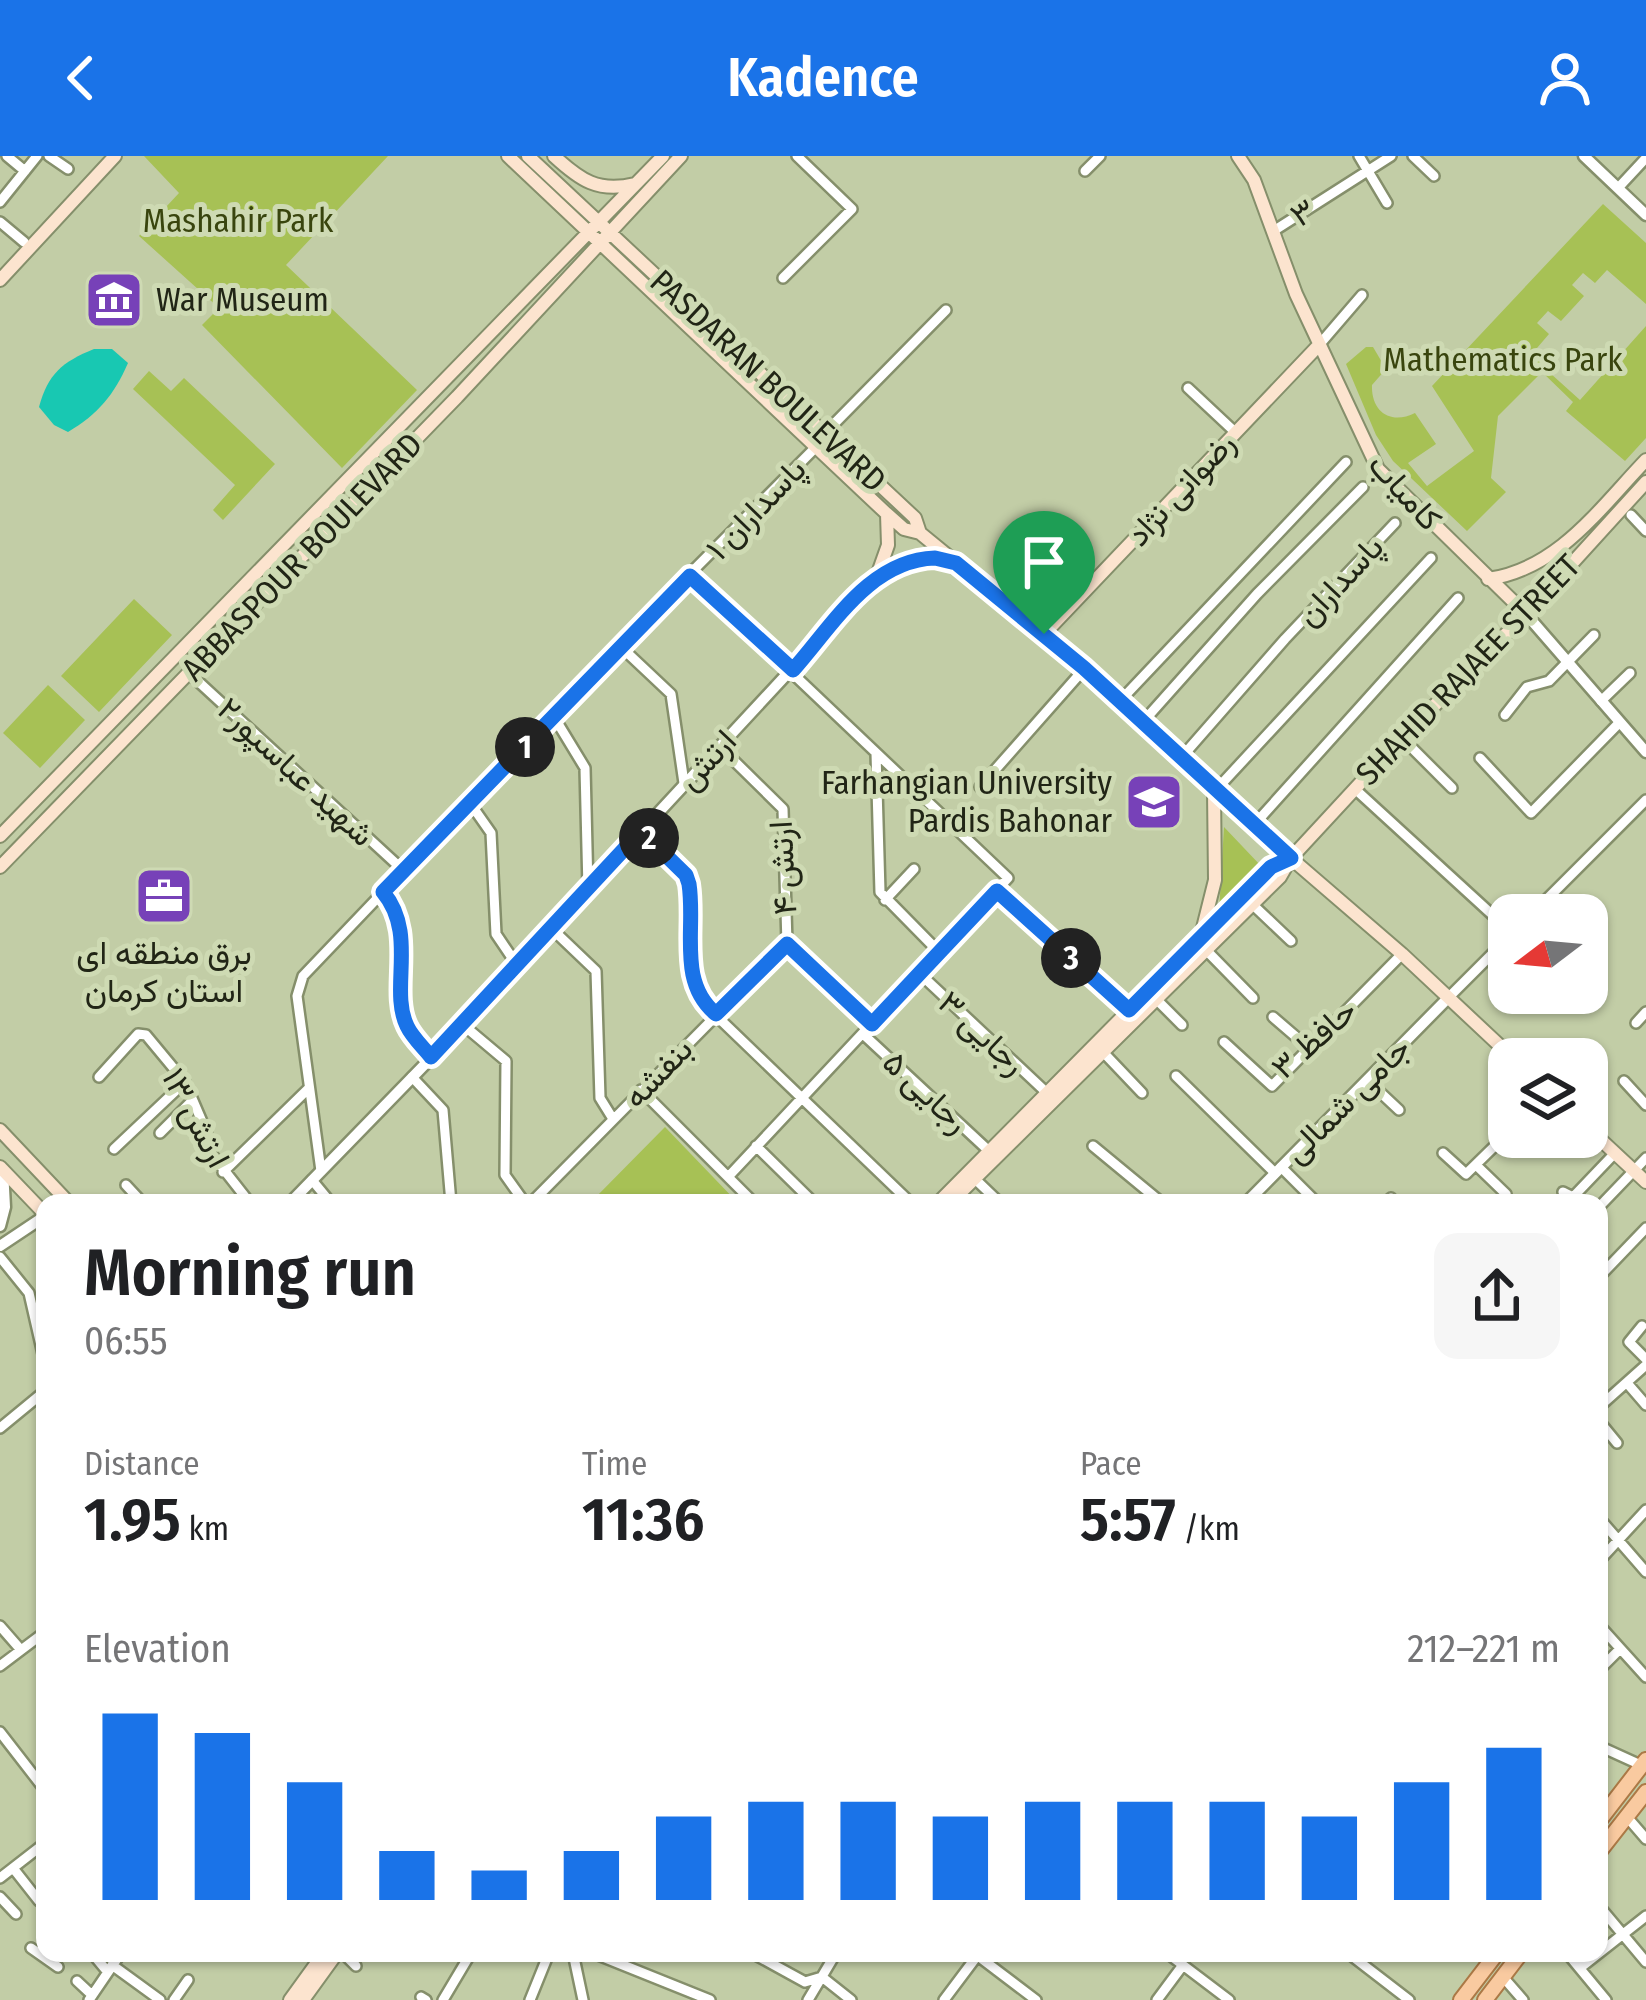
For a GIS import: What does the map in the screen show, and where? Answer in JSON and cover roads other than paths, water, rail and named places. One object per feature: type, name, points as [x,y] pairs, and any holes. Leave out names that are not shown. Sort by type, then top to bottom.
[{"type":"main road","points":[[0,280],[115,156]]},
{"type":"main road","points":[[508,156],[598,233]]},
{"type":"main road","points":[[528,156],[598,233]]},
{"type":"main road","points":[[554,156],[581,181],[595,186],[636,184]]},
{"type":"main road","points":[[598,233],[663,156]]},
{"type":"main road","points":[[598,233],[681,156]]},
{"type":"main road","name":"کامیاب","points":[[1238,156],[1254,180],[1296,294],[1378,469],[1526,614]]},
{"type":"main road","name":"ABBASPOUR BOULEVARD","points":[[0,836],[442,384],[598,233]]},
{"type":"main road","name":"ABBASPOUR BOULEVARD","points":[[0,867],[457,397],[598,233]]},
{"type":"main road","name":"PASDARAN BOULEVARD","points":[[598,233],[825,433],[915,518],[920,533]]},
{"type":"main road","name":"PASDARAN BOULEVARD","points":[[598,233],[886,513],[904,529],[920,533],[1084,668],[1214,791],[1491,1038]]},
{"type":"main road","name":"رضوانی نژاد","points":[[1044,634],[1319,345]]},
{"type":"main road","points":[[442,384],[457,397]]},
{"type":"main road","name":"SHAHID RAJAEE STREET","points":[[1488,579],[1515,575],[1555,555],[1646,460]]},
{"type":"main road","name":"SHAHID RAJAEE STREET","points":[[959,1194],[1047,1093],[1129,1010],[1280,877],[1291,858],[1354,789],[1526,614],[1646,482]]},
{"type":"main road","points":[[875,578],[888,545],[886,513]]},
{"type":"main road","points":[[875,578],[904,561],[935,558],[956,563]]},
{"type":"main road","points":[[210,625],[223,638]]},
{"type":"main road","points":[[1204,942],[1215,880],[1214,791]]},
{"type":"main road","name":"SHAHID RAJAEE STREET","points":[[947,1194],[988,1151],[1103,1052],[1156,999],[1271,867],[1291,858]]},
{"type":"main road","points":[[0,1130],[60,1194]]},
{"type":"main road","points":[[1608,1146],[1646,1182]]},
{"type":"main road","points":[[1,1168],[36,1205]]},
{"type":"main road","points":[[1608,1810],[1645,1765]]},
{"type":"main road","points":[[1608,1841],[1646,1792]]},
{"type":"main road","points":[[290,2000],[314,1962]]},
{"type":"main road","points":[[309,1998],[334,1962]]},
{"type":"main road","points":[[1460,2000],[1490,1962]]},
{"type":"main road","points":[[1485,2000],[1514,1962]]},
{"type":"street","points":[[7,156],[25,171]]},
{"type":"street","points":[[0,202],[37,156]]},
{"type":"street","points":[[49,156],[68,169]]},
{"type":"street","points":[[783,278],[852,209],[797,156]]},
{"type":"street","points":[[1085,171],[1100,156]]},
{"type":"street","points":[[1359,156],[1388,203]]},
{"type":"street","name":"۳","points":[[1275,230],[1391,156]]},
{"type":"street","points":[[1412,156],[1434,176]]},
{"type":"street","points":[[1584,156],[1646,214]]},
{"type":"street","points":[[1619,188],[1646,158]]},
{"type":"street","points":[[0,223],[24,242]]},
{"type":"street","points":[[1319,345],[1362,295]]},
{"type":"street","points":[[825,433],[946,310]]},
{"type":"street","points":[[1189,388],[1235,432]]},
{"type":"street","name":"پاسداران ۱","points":[[308,1089],[297,985],[619,645],[816,447]]},
{"type":"street","points":[[1120,701],[1346,461]]},
{"type":"street","name":"پاسداران","points":[[1142,722],[1257,594],[1363,487]]},
{"type":"street","points":[[1631,515],[1646,531]]},
{"type":"street","name":"پاسداران","points":[[1180,759],[1395,523]]},
{"type":"street","name":"پاسداران","points":[[1214,791],[1432,558]]},
{"type":"street","points":[[690,576],[1007,878],[728,1177]]},
{"type":"street","name":"ارتش","points":[[299,1194],[875,578]]},
{"type":"street","points":[[1253,826],[1459,598]]},
{"type":"street","points":[[1526,614],[1646,752]]},
{"type":"street","points":[[1505,715],[1527,687],[1549,681],[1594,635]]},
{"type":"street","points":[[619,645],[671,694],[684,783]]},
{"type":"street","points":[[980,787],[1084,668]]},
{"type":"street","name":"شهید عباسپور۲","points":[[189,673],[403,870]]},
{"type":"street","points":[[1600,701],[1630,673]]},
{"type":"street","points":[[554,717],[585,768],[588,889]]},
{"type":"street","points":[[1480,758],[1531,813],[1619,723]]},
{"type":"street","points":[[1636,742],[1646,732]]},
{"type":"street","points":[[1402,738],[1452,788]]},
{"type":"street","name":"ارتش ۴","points":[[718,746],[783,809],[787,944]]},
{"type":"street","points":[[876,753],[882,896],[938,951]]},
{"type":"street","points":[[1354,789],[1488,913]]},
{"type":"street","points":[[1552,894],[1646,800]]},
{"type":"street","points":[[470,803],[491,832],[496,934],[517,964]]},
{"type":"street","points":[[641,831],[686,875],[691,896],[692,981],[703,1003],[902,1194]]},
{"type":"street","points":[[882,896],[914,869]]},
{"type":"street","points":[[997,891],[1129,1010]]},
{"type":"street","points":[[383,892],[396,910],[404,1016],[431,1057]]},
{"type":"street","points":[[1252,904],[1291,941]]},
{"type":"street","points":[[551,928],[596,971],[600,1098],[613,1119]]},
{"type":"street","points":[[1204,942],[1253,998]]},
{"type":"street","name":"بنفشه","points":[[537,1194],[787,944]]},
{"type":"street","name":"رجایی ۵","points":[[787,944],[988,1151]]},
{"type":"street","name":"حافظ ۳","points":[[1224,1042],[1272,1086],[1402,954]]},
{"type":"street","points":[[1448,998],[1488,955]]},
{"type":"street","name":"رجایی ۳","points":[[918,972],[1047,1093]]},
{"type":"street","name":"جامی شمالی","points":[[1255,1194],[1448,998]]},
{"type":"street","points":[[1156,999],[1182,1025]]},
{"type":"street","points":[[1636,1023],[1646,1012]]},
{"type":"street","points":[[1273,1017],[1309,1048]]},
{"type":"street","points":[[462,1024],[506,1060],[505,1174],[521,1194]]},
{"type":"street","name":"ارتش ۱۳","points":[[99,1077],[142,1033],[185,1082],[210,1152],[242,1194]]},
{"type":"street","points":[[1103,1052],[1142,1093]]},
{"type":"street","points":[[1176,1076],[1306,1194]]},
{"type":"street","points":[[412,1077],[443,1110],[450,1194]]},
{"type":"street","points":[[1367,1080],[1399,1111]]},
{"type":"street","points":[[1624,1081],[1646,1105]]},
{"type":"street","points":[[114,1149],[185,1082]]},
{"type":"street","points":[[224,1172],[308,1089]]},
{"type":"street","points":[[308,1089],[316,1176],[327,1194]]},
{"type":"street","points":[[640,1090],[745,1194]]},
{"type":"street","points":[[160,1133],[192,1101]]},
{"type":"street","points":[[756,1146],[805,1194]]},
{"type":"street","points":[[1093,1146],[1151,1194]]},
{"type":"street","points":[[1442,1153],[1466,1174],[1488,1153]]},
{"type":"street","points":[[1576,1194],[1615,1153]]},
{"type":"street","points":[[1608,1197],[1646,1158]]},
{"type":"street","points":[[1476,1165],[1506,1194]]},
{"type":"street","points":[[0,1226],[5,1207],[1,1168]]},
{"type":"street","points":[[974,1178],[991,1194]]},
{"type":"street","points":[[126,1185],[134,1194]]},
{"type":"street","points":[[1563,1192],[1567,1194]]},
{"type":"street","points":[[0,1246],[36,1221]]},
{"type":"street","points":[[1608,1268],[1646,1228]]},
{"type":"street","points":[[0,1257],[29,1293],[36,1324]]},
{"type":"street","points":[[1608,1399],[1646,1362],[1629,1342],[1642,1326]]},
{"type":"street","points":[[1627,1383],[1646,1405]]},
{"type":"street","points":[[0,1428],[36,1398]]},
{"type":"street","points":[[1608,1432],[1617,1443]]},
{"type":"street","points":[[1608,1550],[1646,1510]]},
{"type":"street","points":[[1608,1527],[1646,1573]]},
{"type":"street","points":[[0,1626],[21,1650]]},
{"type":"street","points":[[1608,1634],[1646,1677]]},
{"type":"street","points":[[0,1666],[36,1639]]},
{"type":"street","points":[[1608,1661],[1621,1649]]},
{"type":"street","points":[[0,1732],[36,1778]]},
{"type":"street","points":[[1608,1750],[1645,1765]]},
{"type":"street","points":[[1627,1817],[1646,1839]]},
{"type":"street","points":[[0,1878],[36,1855]]},
{"type":"street","points":[[13,1868],[36,1897]]},
{"type":"street","points":[[0,1898],[16,1914]]},
{"type":"street","points":[[1608,1916],[1646,1963]]},
{"type":"street","points":[[1608,1946],[1646,1916]]},
{"type":"street","points":[[31,1948],[36,1950]]},
{"type":"street","points":[[53,1962],[58,1967]]},
{"type":"street","points":[[102,1962],[160,2000]]},
{"type":"street","points":[[77,1981],[90,1997],[114,1962]]},
{"type":"street","points":[[351,1962],[356,1966]]},
{"type":"street","points":[[446,1999],[466,1962]]},
{"type":"street","points":[[530,2000],[545,1962]]},
{"type":"street","points":[[575,1962],[583,2000]]},
{"type":"street","points":[[615,1962],[710,2000]]},
{"type":"street","points":[[768,1962],[805,1982],[822,1977]]},
{"type":"street","points":[[808,2000],[831,1962]]},
{"type":"street","points":[[944,2000],[970,1962]]},
{"type":"street","points":[[985,1962],[1033,1999]]},
{"type":"street","points":[[1179,1962],[1229,2000]]},
{"type":"street","points":[[1360,1962],[1409,2000]]},
{"type":"street","points":[[1575,1962],[1606,2000]]},
{"type":"street","points":[[1580,1968],[1588,1962]]},
{"type":"street","points":[[1157,2000],[1183,1965]]},
{"type":"street","points":[[822,1977],[850,2000]]},
{"type":"street","points":[[1503,1977],[1523,2000]]},
{"type":"street","points":[[174,2000],[188,1980]]},
{"type":"water","points":[[94,349],[112,349],[128,363],[104,403],[68,432],[54,425],[39,407],[58,370]]},
{"type":"place","name":"War Museum","points":[[114,300]]},
{"type":"place","name":"Farhangian University Pardis Bahonar","points":[[1154,802]]},
{"type":"place","name":"برق منطقه ای استان کرمان","points":[[164,896]]},
{"type":"park label","name":"Mashahir Park","points":[[238,221]]},
{"type":"park label","name":"Mathematics Park","points":[[1503,360]]}]
